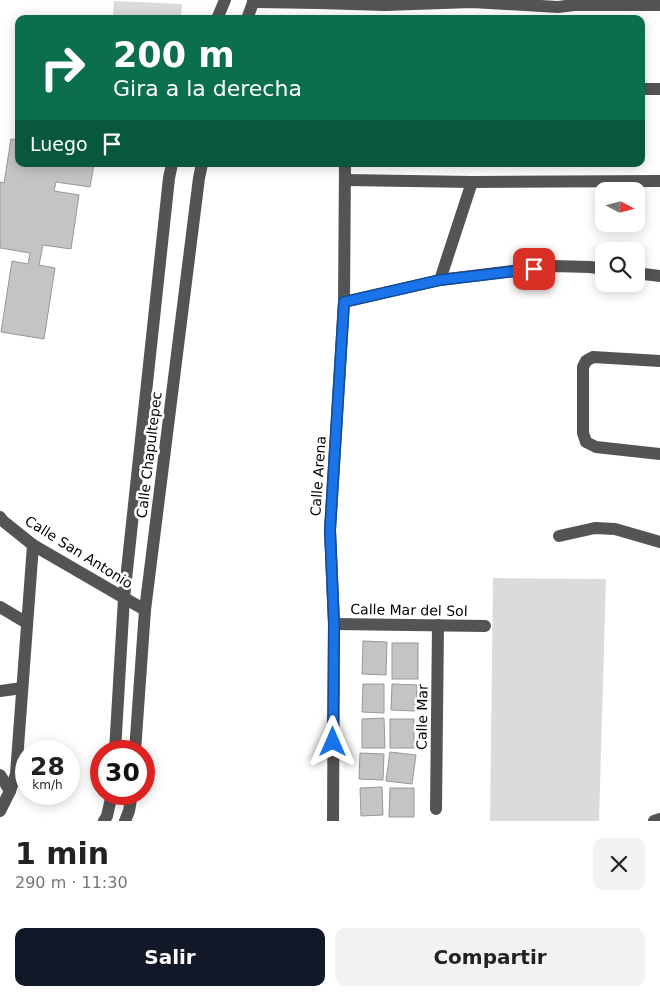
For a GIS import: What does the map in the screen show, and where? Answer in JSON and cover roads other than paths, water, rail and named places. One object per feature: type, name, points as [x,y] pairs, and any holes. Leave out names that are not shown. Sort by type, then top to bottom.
[{"type":"street","points":[[219,15],[225,0]]},
{"type":"street","points":[[249,15],[254,1],[385,3],[472,1],[552,8],[574,5],[654,4]]},
{"type":"street","points":[[645,89],[660,89]]},
{"type":"street","name":"Calle Chapultepec","points":[[116,740],[124,598],[171,167]]},
{"type":"street","name":"Calle Chapultepec","points":[[136,740],[145,610],[201,167]]},
{"type":"street","name":"Calle Arena","points":[[333,821],[334,624],[330,530],[344,302],[345,167]]},
{"type":"street","points":[[345,180],[472,182],[660,181]]},
{"type":"street","points":[[440,280],[472,182]]},
{"type":"street","points":[[344,302],[440,280],[553,266],[595,268]]},
{"type":"street","points":[[645,274],[660,276]]},
{"type":"street","points":[[660,361],[593,357],[586,361],[583,367],[583,433],[586,442],[596,447],[660,454]]},
{"type":"street","name":"Calle San Antonio","points":[[0,517],[33,544],[145,610]]},
{"type":"street","points":[[559,536],[595,528],[615,529],[660,542]]},
{"type":"street","points":[[0,811],[16,774],[33,544]]},
{"type":"street","points":[[0,607],[27,623]]},
{"type":"street","name":"Calle Mar del Sol","points":[[334,624],[485,626]]},
{"type":"street","name":"Calle Mar","points":[[436,809],[438,625]]},
{"type":"street","points":[[0,691],[22,688]]},
{"type":"street","points":[[0,775],[10,791]]},
{"type":"street","points":[[104,821],[110,805]]},
{"type":"street","points":[[125,821],[130,805]]},
{"type":"street","points":[[654,821],[660,819]]}]
